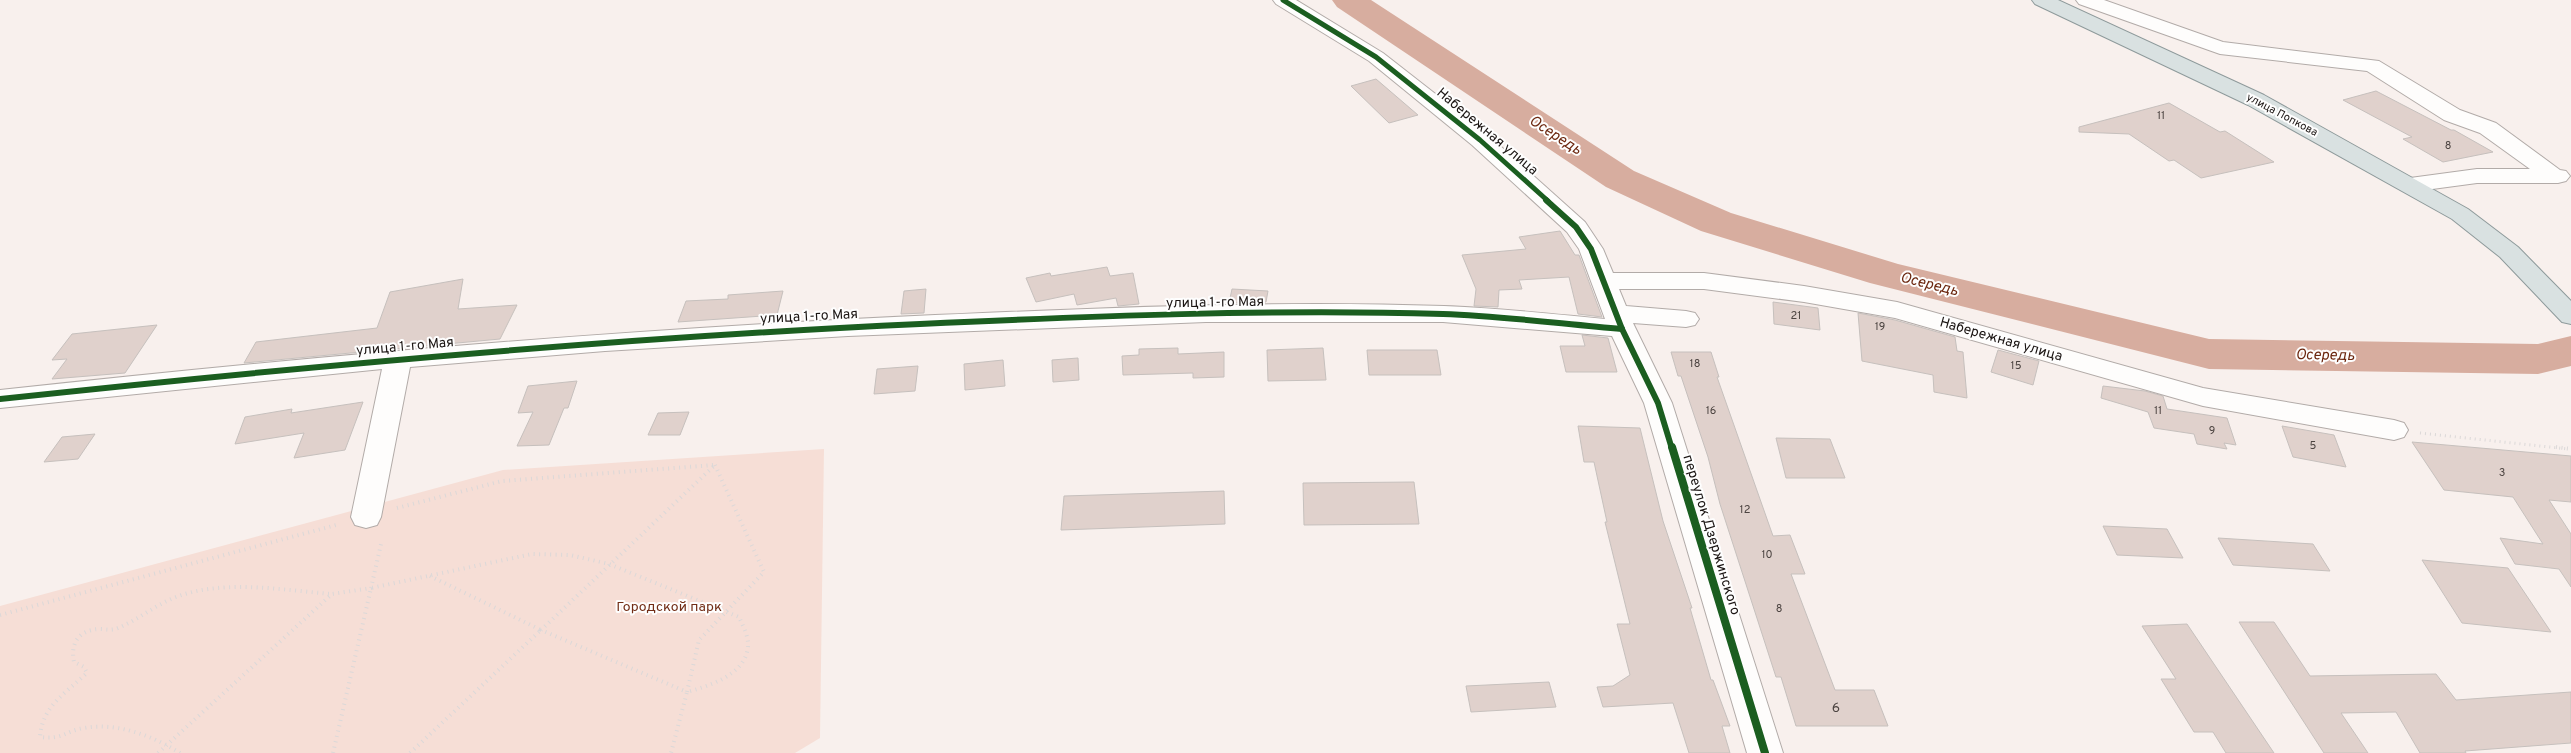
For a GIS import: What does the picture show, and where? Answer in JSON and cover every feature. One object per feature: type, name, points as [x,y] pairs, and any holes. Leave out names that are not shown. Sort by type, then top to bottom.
[{"type":"main road","name":"улица Попкова","points":[[2042,0],[2256,100],[2460,214],[2509,252],[2571,316]]},
{"type":"street","name":"Набережная улица","points":[[1283,0],[1376,57],[1480,140],[1576,227],[1591,250],[1619,321]]},
{"type":"street","points":[[2086,0],[2220,48],[2372,65],[2452,115],[2488,128],[2563,176]]},
{"type":"street","points":[[2410,185],[2478,176],[2563,176]]},
{"type":"street","name":"Набережная улица","points":[[1604,281],[1704,281],[1804,294],[1897,310],[2203,398],[2394,430]]},
{"type":"street","name":"улица 1-го Мая","points":[[0,399],[148,383],[558,346],[828,328],[1114,317],[1446,314],[1619,321],[1686,319]]},
{"type":"street","name":"переулок Дзержинского","points":[[1619,321],[1658,403],[1765,753]]},
{"type":"street","points":[[366,517],[398,360]]},
{"type":"path","points":[[2394,430],[2571,449]]},
{"type":"path","points":[[410,753],[542,631],[609,564],[715,465],[764,572],[698,640],[671,753]]},
{"type":"path","points":[[333,753],[381,544]]},
{"type":"path","points":[[180,753],[167,744],[122,730],[86,727],[57,740],[40,736],[40,722],[52,703],[87,673],[84,667],[74,662],[70,652],[74,640],[86,630],[99,628],[111,630],[128,624],[155,606],[187,594],[234,587],[332,594],[371,588],[532,554],[570,555],[609,564],[739,617],[746,634],[748,650],[741,664],[715,684],[687,692],[542,631],[430,576]]},
{"type":"path","points":[[158,753],[332,594]]},
{"type":"green space","name":"Городской парк","points":[[824,449],[820,738],[795,753],[0,753],[0,606],[503,470]]},
{"type":"building","points":[[1376,79],[1418,115],[1389,123],[1351,86]]},
{"type":"building","points":[[2376,91],[2493,152],[2443,162],[2403,139],[2412,137],[2343,100]]},
{"type":"building","points":[[2169,103],[2220,132],[2225,131],[2274,162],[2201,178],[2174,160],[2169,161],[2129,134],[2079,132],[2079,127]]},
{"type":"building","points":[[1560,231],[1575,255],[1579,255],[1602,317],[1578,314],[1569,277],[1519,280],[1522,289],[1499,290],[1498,307],[1474,306],[1476,289],[1462,255],[1526,249],[1519,237]]},
{"type":"building","points":[[1107,267],[1110,276],[1133,273],[1139,304],[1118,306],[1116,298],[1077,305],[1074,294],[1036,302],[1026,278],[1050,273],[1051,276]]},
{"type":"building","points":[[463,279],[458,309],[517,305],[500,339],[244,363],[256,342],[377,328],[390,292]]},
{"type":"building","points":[[926,289],[924,313],[901,314],[904,291]]},
{"type":"building","points":[[1232,289],[1268,291],[1266,302],[1229,303]]},
{"type":"building","points":[[783,291],[777,315],[678,322],[686,301],[728,299],[728,295]]},
{"type":"building","points":[[1773,302],[1818,308],[1820,330],[1774,324]]},
{"type":"building","points":[[1858,313],[1895,320],[1955,337],[1957,351],[1963,352],[1967,398],[1934,392],[1933,375],[1862,361]]},
{"type":"building","points":[[157,325],[125,373],[52,379],[67,359],[52,360],[72,334]]},
{"type":"building","points":[[1582,335],[1608,338],[1617,372],[1566,372],[1560,346],[1585,346]]},
{"type":"building","points":[[1178,348],[1178,354],[1224,352],[1224,377],[1193,378],[1193,373],[1123,375],[1122,356],[1139,355],[1139,349]]},
{"type":"building","points":[[1323,348],[1326,380],[1268,381],[1267,350]]},
{"type":"building","points":[[1367,350],[1437,350],[1441,375],[1369,375]]},
{"type":"building","points":[[1998,350],[2039,361],[2033,385],[1991,372]]},
{"type":"building","points":[[1671,352],[1711,352],[1719,377],[1717,377],[1773,536],[1790,535],[1805,574],[1791,574],[1835,690],[1874,690],[1888,726],[1796,726],[1781,677],[1776,677],[1720,504],[1708,457]]},
{"type":"building","points":[[1078,358],[1079,380],[1053,382],[1052,360]]},
{"type":"building","points":[[1003,360],[1005,386],[965,390],[964,364]]},
{"type":"building","points":[[918,366],[915,391],[874,394],[877,369]]},
{"type":"building","points":[[577,381],[568,408],[564,408],[549,445],[517,446],[533,412],[518,413],[528,386]]},
{"type":"building","points":[[2103,386],[2145,391],[2163,396],[2167,409],[2227,418],[2236,445],[2224,443],[2227,449],[2197,444],[2194,434],[2154,428],[2148,412],[2101,398]]},
{"type":"building","points":[[363,402],[345,450],[294,458],[304,433],[235,444],[245,417],[292,409],[291,413]]},
{"type":"building","points":[[689,412],[680,435],[648,435],[658,413]]},
{"type":"building","points":[[1578,426],[1640,428],[1663,521],[1692,608],[1690,608],[1711,680],[1713,680],[1730,726],[1722,726],[1730,753],[1689,753],[1673,703],[1603,707],[1597,687],[1613,686],[1630,675],[1617,624],[1630,624],[1605,522],[1607,522],[1594,462],[1584,462]]},
{"type":"building","points":[[2282,426],[2334,435],[2346,467],[2293,457]]},
{"type":"building","points":[[95,434],[78,459],[44,462],[62,437]]},
{"type":"building","points":[[1776,438],[1830,439],[1845,478],[1786,478]]},
{"type":"building","points":[[2412,442],[2571,456],[2571,502],[2549,500],[2571,534],[2571,587],[2559,569],[2515,564],[2500,538],[2543,544],[2513,497],[2444,490]]},
{"type":"building","points":[[1414,482],[1419,524],[1304,525],[1303,483]]},
{"type":"building","points":[[1224,491],[1225,524],[1061,530],[1064,496]]},
{"type":"building","points":[[2103,526],[2167,529],[2183,558],[2117,555]]},
{"type":"building","points":[[2218,538],[2313,544],[2330,571],[2233,565]]},
{"type":"building","points":[[2422,560],[2508,568],[2551,632],[2462,623]]},
{"type":"building","points":[[2239,622],[2274,622],[2310,676],[2436,674],[2456,700],[2571,692],[2571,743],[2465,751],[2466,753],[2420,753],[2396,712],[2341,713],[2368,753],[2324,753]]},
{"type":"building","points":[[2187,624],[2274,753],[2226,753],[2213,732],[2194,732],[2161,679],[2176,679],[2142,626]]},
{"type":"building","points":[[1549,682],[1556,707],[1471,712],[1466,686]]},
{"type":"waterway","name":"Осередь","points":[[1349,0],[1620,179],[1716,222],[1885,274],[2209,354],[2538,359],[2571,351]]},
{"type":"cycle path","points":[[1283,0],[1376,57],[1480,140],[1576,227],[1591,249],[1622,329],[1658,403],[1765,753]]},
{"type":"cycle path","points":[[0,399],[363,362],[484,352],[726,334],[969,322],[1206,314],[1384,313],[1488,316],[1622,329]]}]
